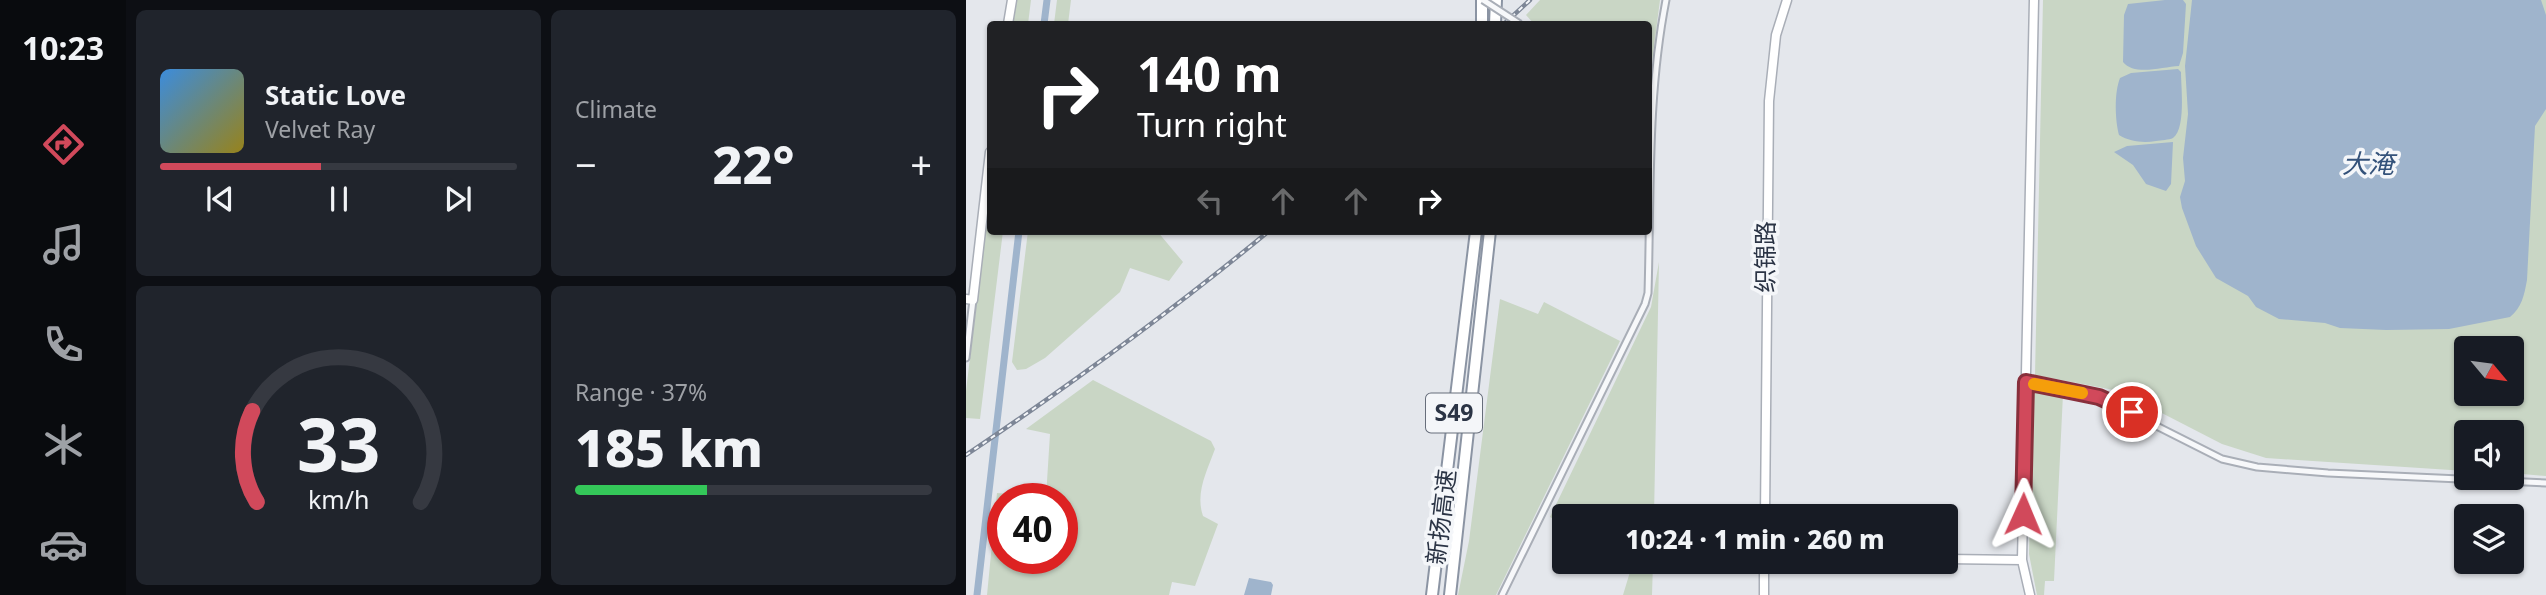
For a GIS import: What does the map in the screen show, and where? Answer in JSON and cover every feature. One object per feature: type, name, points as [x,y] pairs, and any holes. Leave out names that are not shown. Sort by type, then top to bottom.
[{"type":"highway","points":[[1482,21],[1483,0]]},
{"type":"highway","points":[[1495,21],[1496,0]]},
{"type":"highway","name":"新扬高速","points":[[1432,595],[1476,235]]},
{"type":"highway","name":"新扬高速","points":[[1450,595],[1490,235]]},
{"type":"street","points":[[1008,21],[1012,0]]},
{"type":"street","points":[[1483,0],[1515,21]]},
{"type":"street","points":[[1652,90],[1666,0]]},
{"type":"street","name":"织锦路","points":[[1765,504],[1769,101],[1776,35],[1787,0]]},
{"type":"street","points":[[2030,595],[2022,560],[2034,0]]},
{"type":"street","points":[[966,358],[969,300],[987,173]]},
{"type":"street","points":[[1502,595],[1645,304],[1648,293],[1649,235]]},
{"type":"street","points":[[2026,382],[2099,397],[2222,459],[2257,467],[2328,473],[2546,482]]},
{"type":"street","points":[[1958,559],[2022,560]]},
{"type":"street","points":[[1763,595],[1764,574]]},
{"type":"green space","points":[[1016,0],[1031,0],[1028,21],[1013,21]]},
{"type":"green space","points":[[1057,0],[1071,0],[1068,21],[1054,21]]},
{"type":"green space","points":[[1540,0],[1660,0],[1652,62],[1652,21],[1531,21],[1526,15]]},
{"type":"green space","points":[[2043,0],[2546,0],[2546,476],[2524,474],[2524,420],[2454,420],[2454,470],[2266,458],[2222,444],[2119,391],[2035,375]]},
{"type":"green space","points":[[987,217],[987,235],[1003,235],[980,419],[966,418],[966,391]]},
{"type":"green space","points":[[1028,235],[1160,235],[1183,262],[1169,281],[1130,268],[1120,292],[1045,358],[1026,369],[1017,370],[1012,362]]},
{"type":"green space","points":[[1659,262],[1654,504],[1556,504],[1651,307]]},
{"type":"green space","points":[[1500,299],[1538,314],[1544,302],[1620,341],[1496,595],[1458,595],[1469,541]]},
{"type":"green space","points":[[1093,380],[1211,441],[1215,449],[1200,499],[1203,516],[1218,524],[1195,586],[1172,582],[1169,595],[987,595],[989,574],[1078,574],[1078,483],[1047,483],[1050,434],[1026,429]]},
{"type":"green space","points":[[2033,388],[2063,394],[2054,581],[2045,581],[2044,595],[2037,595],[2029,554]]},
{"type":"green space","points":[[1629,574],[1653,574],[1652,595],[1623,595]]},
{"type":"water","points":[[2183,0],[2186,4],[2183,53],[2179,66],[2141,70],[2128,66],[2123,62],[2124,15],[2128,4]]},
{"type":"water","name":"大淹","points":[[2192,0],[2541,0],[2546,15],[2546,109],[2535,126],[2527,280],[2522,301],[2514,313],[2510,317],[2449,329],[2340,328],[2325,323],[2279,319],[2256,307],[2248,296],[2216,278],[2196,246],[2180,197],[2185,181],[2183,158],[2188,114],[2185,66]]},
{"type":"water","points":[[2178,69],[2181,72],[2181,117],[2180,126],[2173,138],[2142,142],[2119,135],[2116,106],[2120,78],[2131,73]]},
{"type":"water","points":[[2173,142],[2171,184],[2166,191],[2146,184],[2133,165],[2114,152],[2127,146]]},
{"type":"water","points":[[1249,578],[1271,582],[1271,595],[1244,595]]},
{"type":"waterway","points":[[1044,21],[1047,0]]},
{"type":"waterway","points":[[977,595],[1019,235]]},
{"type":"railway","points":[[1507,21],[1530,0]]},
{"type":"railway","points":[[966,455],[1120,347],[1264,235]]},
{"type":"slow traffic","points":[[2034,384],[2082,393]]},
{"type":"route","points":[[2023,514],[2026,382],[2099,397],[2132,412]]}]
